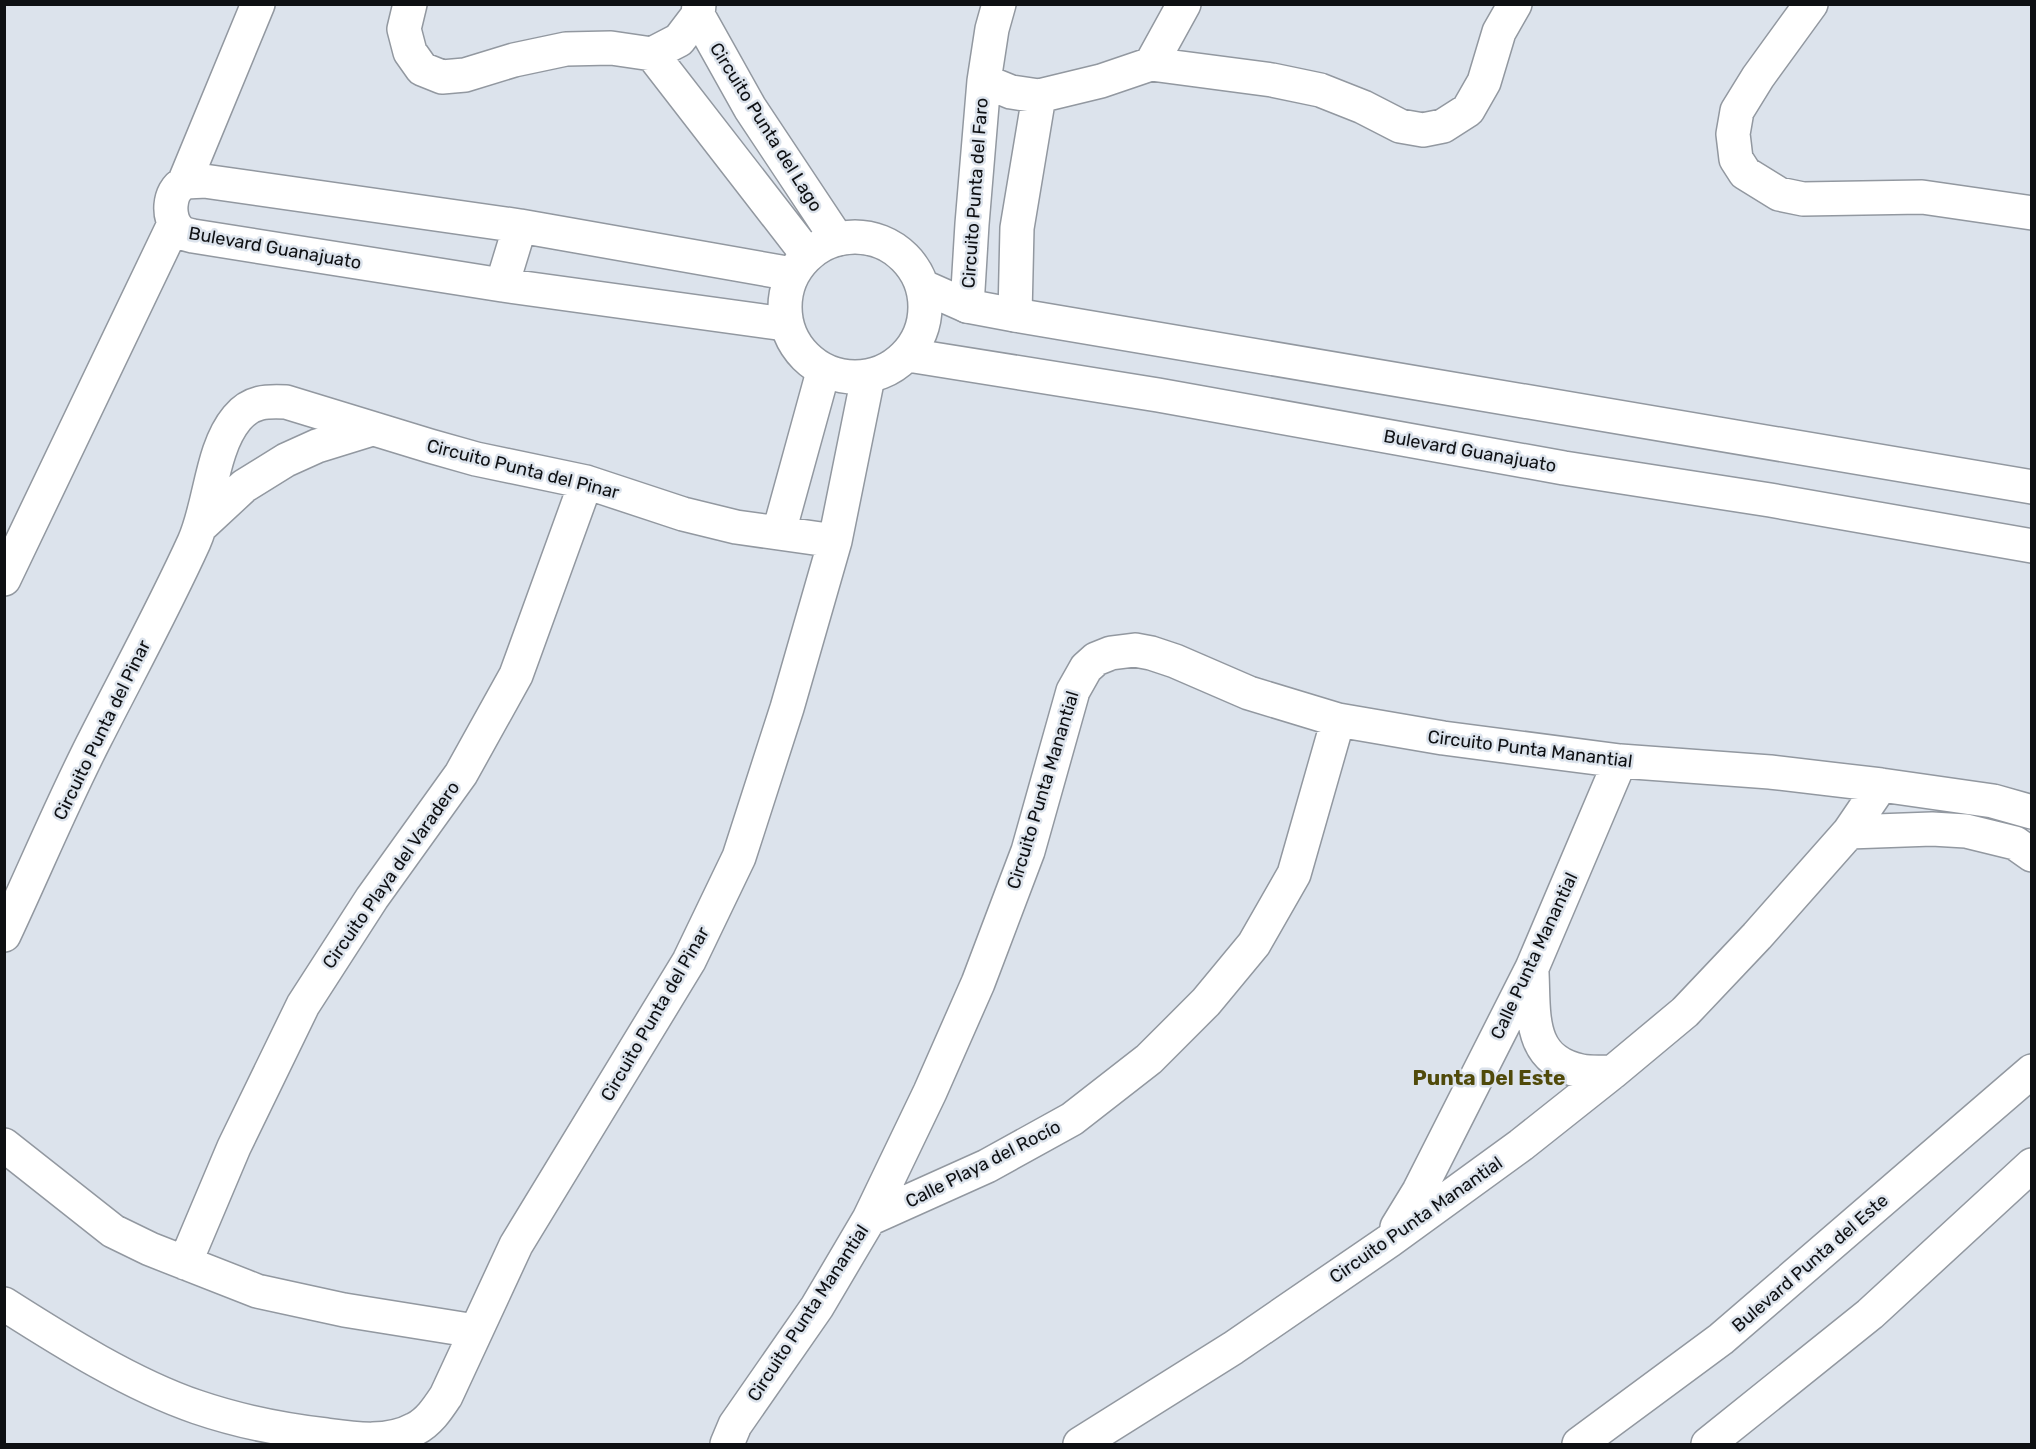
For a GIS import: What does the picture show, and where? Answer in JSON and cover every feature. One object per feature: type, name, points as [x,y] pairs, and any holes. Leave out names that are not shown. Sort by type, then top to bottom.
[{"type":"street","name":"Bulevard Guanajuato","points":[[258,4],[184,183],[173,195],[171,210],[174,224],[181,232],[192,236],[502,285],[785,324]]},
{"type":"street","points":[[410,4],[405,29],[410,52],[422,69],[442,77],[465,75],[514,60],[566,49],[611,48],[652,54]]},
{"type":"street","name":"Circuito Punta del Faro","points":[[967,306],[984,81],[992,29],[999,4]]},
{"type":"street","points":[[1151,64],[1184,4]]},
{"type":"street","name":"Circuito Punta del Faro","points":[[984,81],[1011,93],[1039,96],[1101,81],[1151,64],[1272,80],[1320,90],[1363,107],[1400,126],[1423,130],[1443,126],[1468,110],[1484,82],[1499,32],[1515,4]]},
{"type":"street","points":[[1811,4],[1758,77],[1737,111],[1733,134],[1736,159],[1745,173],[1779,194],[1803,200],[1922,196],[2031,213]]},
{"type":"street","name":"Circuito Punta del Lago","points":[[799,264],[652,54],[679,40],[699,10],[750,108],[837,239]]},
{"type":"street","points":[[1015,315],[1017,228],[1039,96]]},
{"type":"street","points":[[184,183],[204,181],[246,186],[799,264]]},
{"type":"street","points":[[4,579],[174,224]]},
{"type":"street","points":[[502,285],[520,226]]},
{"type":"street","points":[[864,237],[890,245],[911,263],[924,287],[926,310],[921,334],[908,355],[890,369],[868,378],[823,372],[806,360],[793,343],[785,324],[784,299],[799,264],[837,239],[864,237]]},
{"type":"street","points":[[924,287],[967,306],[1015,315],[2031,487]]},
{"type":"street","name":"Bulevard Guanajuato","points":[[908,355],[1158,395],[1564,468],[1770,500],[2031,546]]},
{"type":"street","points":[[779,532],[823,372]]},
{"type":"street","name":"Circuito Punta del Pinar","points":[[4,1304],[140,1383],[197,1407],[260,1424],[355,1439],[379,1440],[416,1429],[434,1414],[446,1396],[516,1245],[688,961],[739,857],[787,708],[835,541],[868,378]]},
{"type":"street","name":"Circuito Punta del Pinar","points":[[4,935],[94,738],[162,611],[202,525],[225,439],[236,418],[249,406],[266,401],[286,402],[477,459],[586,482],[683,514],[736,528],[835,541]]},
{"type":"street","name":"Circuito Punta del Pinar","points":[[202,525],[244,486],[286,460],[318,446],[372,429]]},
{"type":"street","name":"Circuito Playa del Varadero","points":[[185,1263],[234,1147],[303,1005],[372,898],[461,774],[516,675],[586,482]]},
{"type":"street","name":"Circuito Punta Manantial","points":[[727,1444],[735,1425],[817,1307],[869,1220],[930,1092],[978,983],[1028,851],[1073,691],[1086,668],[1096,659],[1111,653],[1135,650],[1151,653],[1175,660],[1249,693],[1338,720],[1443,738],[1620,761],[1770,772],[1881,784],[1993,801],[2031,812]]},
{"type":"street","name":"Calle Playa del Rocío","points":[[869,1220],[987,1166],[1072,1119],[1149,1059],[1206,1002],[1254,944],[1294,874],[1338,720]]},
{"type":"street","name":"Calle Punta Manantial","points":[[1389,1241],[1419,1191],[1532,968],[1620,761]]},
{"type":"street","name":"Circuito Punta Manantial","points":[[1080,1444],[1233,1348],[1389,1241],[1521,1145],[1686,1012],[1849,832],[1881,784]]},
{"type":"street","points":[[1849,832],[1932,829],[1966,831],[2015,843],[2031,855]]},
{"type":"street","points":[[1532,968],[1537,1038],[1552,1059],[1580,1071],[1613,1072]]},
{"type":"street","name":"Bulevard Punta del Este","points":[[1579,1444],[1721,1339],[2028,1081]]},
{"type":"street","points":[[4,1144],[113,1231],[150,1250],[257,1291],[344,1310],[475,1331]]},
{"type":"street","points":[[1711,1443],[1870,1314],[2031,1165]]},
{"type":"district","name":"Punta Del Este","points":[[1489,1078]]}]
